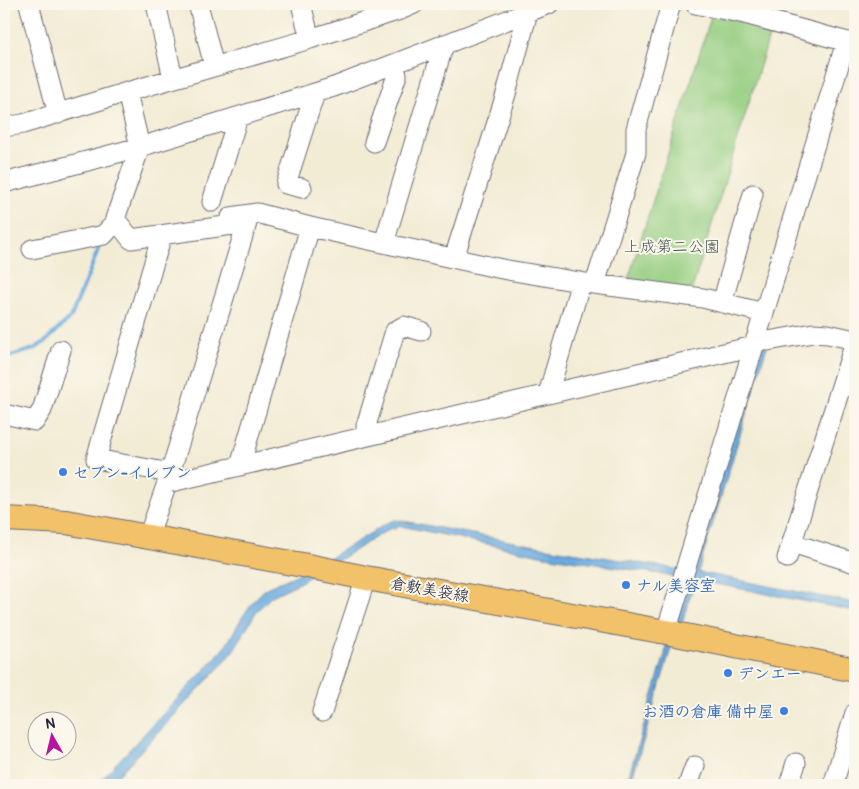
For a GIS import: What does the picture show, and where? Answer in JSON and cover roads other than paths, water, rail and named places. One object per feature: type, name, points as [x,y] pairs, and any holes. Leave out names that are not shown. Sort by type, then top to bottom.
[{"type":"main road","name":"倉敷美袋線","points":[[4,519],[66,522],[666,632],[855,670]]},
{"type":"street","points":[[29,4],[58,114]]},
{"type":"street","points":[[156,4],[173,78]]},
{"type":"street","points":[[198,4],[214,66]]},
{"type":"street","points":[[301,4],[310,39]]},
{"type":"street","points":[[4,128],[58,114],[173,78],[310,39],[366,12],[414,4]]},
{"type":"street","points":[[4,183],[238,117],[334,87],[549,4]]},
{"type":"street","points":[[548,394],[636,153],[636,129],[672,4]]},
{"type":"street","points":[[666,632],[760,341],[764,313],[850,43],[745,14],[695,4]]},
{"type":"street","points":[[454,258],[506,94],[528,12]]},
{"type":"street","points":[[384,243],[444,44]]},
{"type":"street","points":[[374,142],[397,75],[392,64]]},
{"type":"street","points":[[126,92],[139,144],[115,219],[131,239],[247,223],[169,478],[148,537]]},
{"type":"street","points":[[302,188],[286,184],[315,93]]},
{"type":"street","points":[[212,202],[238,117]]},
{"type":"street","points":[[722,303],[753,194]]},
{"type":"street","points":[[32,249],[104,235],[109,228],[257,213],[502,269],[588,283],[703,298],[764,313]]},
{"type":"street","points":[[240,466],[310,226]]},
{"type":"street","points":[[162,235],[96,459],[169,478],[240,466],[548,394],[760,341],[813,333],[828,334],[855,341],[790,551],[855,563]]},
{"type":"street","points":[[367,436],[366,426],[395,331],[404,326],[421,331]]},
{"type":"street","points":[[4,414],[35,421],[42,410],[61,350]]},
{"type":"street","points":[[322,712],[366,578]]},
{"type":"street","points":[[834,785],[855,714]]},
{"type":"street","points":[[789,785],[796,763]]},
{"type":"street","points":[[688,785],[695,766]]},
{"type":"water","points":[[767,346],[698,572],[855,603],[855,611],[695,580],[682,623],[672,645],[630,785],[626,785],[665,654],[679,577],[545,556],[401,526],[389,529],[339,560],[272,596],[256,612],[227,659],[109,785],[96,785],[210,664],[227,644],[255,599],[266,588],[331,557],[389,522],[395,520],[403,521],[547,548],[689,571],[759,347]]},
{"type":"waterway","points":[[853,4],[855,10]]},
{"type":"waterway","points":[[4,358],[34,349],[45,342],[71,317],[99,248]]},
{"type":"place","name":"セブン-イレブン","points":[[63,472]]},
{"type":"place","name":"ナル美容室","points":[[626,585]]},
{"type":"place","name":"デンエー","points":[[728,673]]},
{"type":"place","name":"お酒の倉庫 備中屋","points":[[784,711]]},
{"type":"park label","name":"上成第二公園","points":[[672,246]]}]
